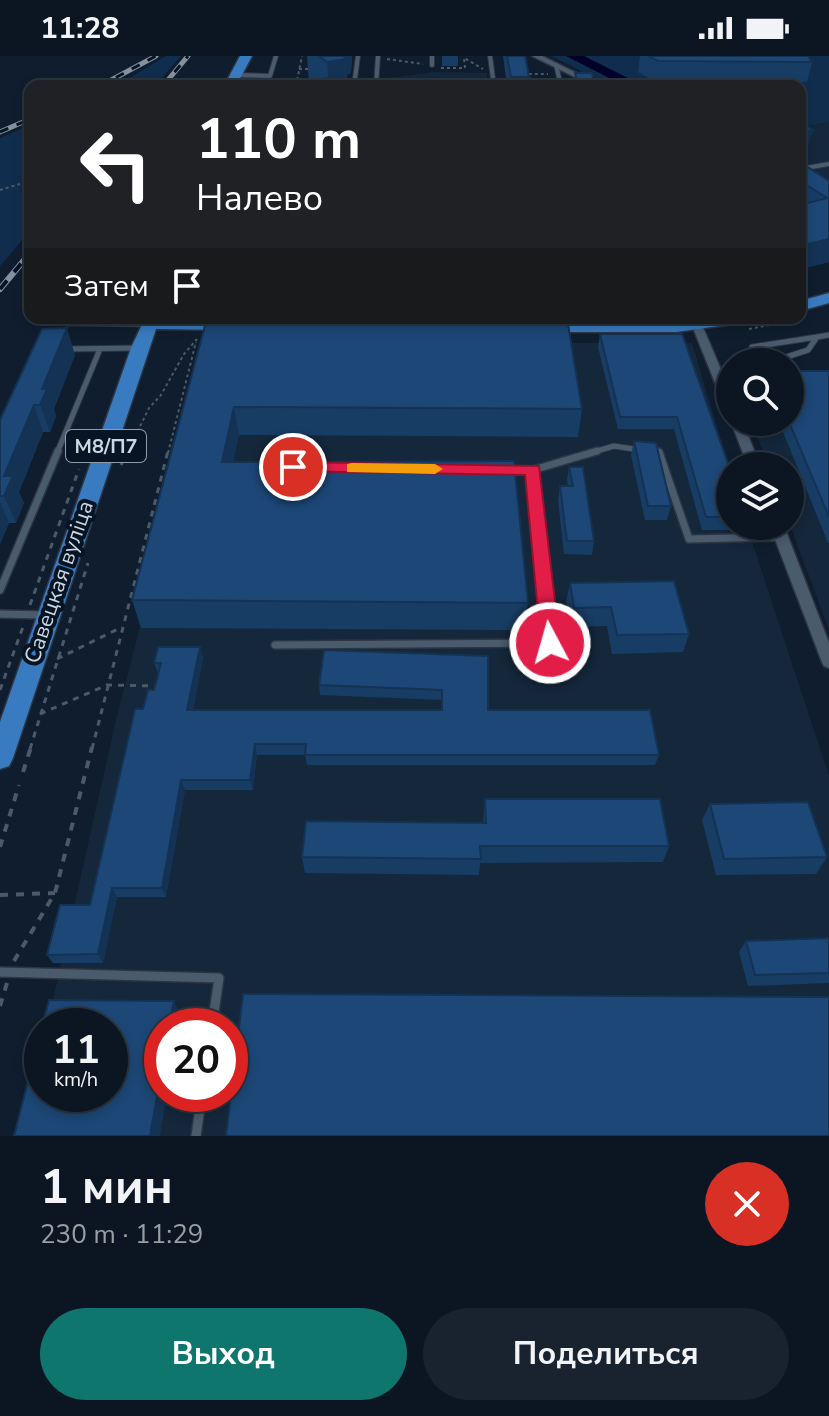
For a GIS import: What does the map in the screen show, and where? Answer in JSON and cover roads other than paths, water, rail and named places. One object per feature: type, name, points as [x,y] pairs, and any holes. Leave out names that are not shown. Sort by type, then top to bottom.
[{"type":"main road","points":[[232,80],[246,56]]},
{"type":"main road","points":[[806,304],[829,298]]},
{"type":"main road","name":"Савецкая вуліца","points":[[0,758],[37,615],[139,348],[151,324]]},
{"type":"main road","points":[[224,324],[247,325]]},
{"type":"main road","points":[[520,327],[626,324]]},
{"type":"street","points":[[536,56],[557,70],[583,80]]},
{"type":"street","points":[[697,324],[716,360]]},
{"type":"street","points":[[782,540],[829,662]]},
{"type":"lane","points":[[269,80],[276,56]]},
{"type":"lane","points":[[355,80],[358,56]]},
{"type":"lane","points":[[432,56],[432,65]]},
{"type":"lane","points":[[490,56],[493,80]]},
{"type":"lane","points":[[377,80],[378,57]]},
{"type":"lane","points":[[357,64],[378,64]]},
{"type":"lane","points":[[557,70],[560,80]]},
{"type":"lane","points":[[232,80],[270,76]]},
{"type":"lane","points":[[806,168],[829,164]]},
{"type":"lane","points":[[753,348],[829,335]]},
{"type":"lane","points":[[804,351],[817,337]]},
{"type":"lane","points":[[60,350],[139,348]]},
{"type":"lane","points":[[0,590],[100,349]]},
{"type":"lane","points":[[503,470],[533,470],[614,446],[659,452],[689,539],[716,537]]},
{"type":"lane","points":[[275,645],[550,643],[533,470]]},
{"type":"lane","points":[[0,614],[37,615]]},
{"type":"lane","points":[[5,972],[219,978],[215,1008]]},
{"type":"lane","points":[[196,1136],[199,1112]]},
{"type":"waterway","points":[[573,56],[624,80]]},
{"type":"railway","points":[[111,80],[156,56]]},
{"type":"railway","points":[[168,80],[188,56]]},
{"type":"railway","points":[[0,132],[24,122]]},
{"type":"railway","points":[[0,289],[24,260]]}]
